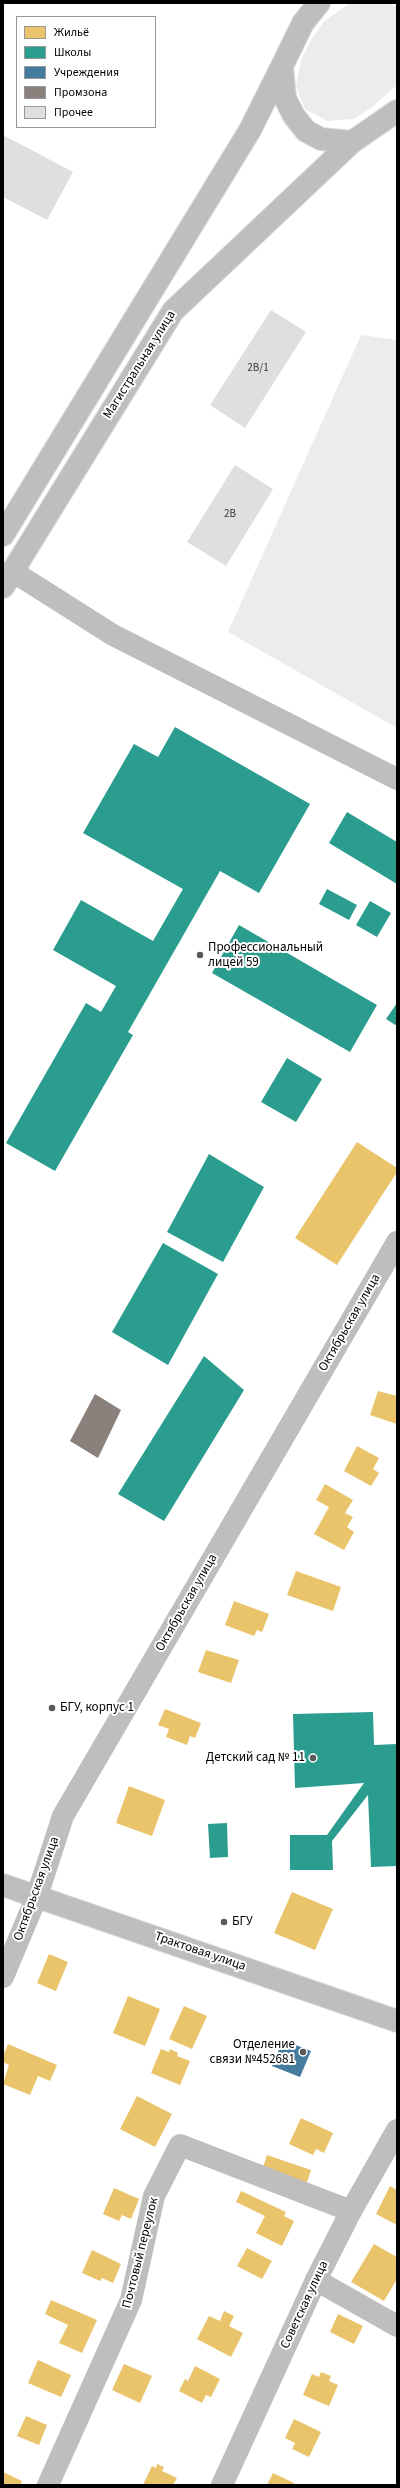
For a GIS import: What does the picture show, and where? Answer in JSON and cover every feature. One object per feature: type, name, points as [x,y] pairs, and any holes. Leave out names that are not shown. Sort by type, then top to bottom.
[{"type":"street","points":[[3,535],[250,130],[300,28],[319,3]]},
{"type":"street","points":[[282,66],[285,98],[294,116],[306,131],[322,139],[352,142]]},
{"type":"street","name":"Магистральная улица","points":[[6,574],[173,311],[352,142],[397,111]]},
{"type":"street","points":[[6,574],[113,635],[397,779]]},
{"type":"street","name":"Октябрьская улица","points":[[3,1977],[37,1896],[63,1816],[397,1242]]},
{"type":"street","name":"Трактовая улица","points":[[3,1885],[397,2021]]},
{"type":"street","name":"Советская улица","points":[[222,2485],[316,2280],[351,2211],[397,2130]]},
{"type":"street","name":"Почтовый переулок","points":[[48,2485],[131,2300],[154,2196],[180,2145],[351,2211]]},
{"type":"street","points":[[316,2280],[397,2326]]},
{"type":"shaded area","points":[[350,3],[389,3],[397,7],[397,85],[371,108],[354,119],[327,121],[305,109],[296,86],[301,60],[311,40],[324,21]]},
{"type":"shaded area","points":[[361,335],[397,340],[397,728],[228,632]]},
{"type":"building: Жильё","points":[[357,1142],[397,1168],[397,1172],[337,1265],[295,1238]]},
{"type":"building: Жильё","points":[[378,1391],[397,1396],[397,1424],[370,1415]]},
{"type":"building: Жильё","points":[[357,1446],[379,1458],[373,1469],[379,1473],[371,1486],[344,1471]]},
{"type":"building: Жильё","points":[[325,1484],[353,1500],[345,1513],[353,1517],[347,1527],[354,1532],[344,1550],[314,1534],[329,1507],[316,1500]]},
{"type":"building: Жильё","points":[[296,1571],[341,1587],[333,1611],[287,1595]]},
{"type":"building: Жильё","points":[[234,1601],[269,1614],[262,1632],[257,1630],[254,1636],[225,1625]]},
{"type":"building: Жильё","points":[[206,1650],[239,1660],[231,1683],[198,1672]]},
{"type":"building: Жильё","points":[[165,1709],[201,1723],[195,1738],[190,1736],[187,1745],[166,1737],[169,1729],[158,1725]]},
{"type":"building: Жильё","points":[[129,1786],[165,1800],[152,1836],[116,1823]]},
{"type":"building: Жильё","points":[[292,1892],[333,1909],[315,1950],[274,1933]]},
{"type":"building: Жильё","points":[[49,1954],[68,1962],[56,1991],[37,1983]]},
{"type":"building: Жильё","points":[[128,1996],[160,2009],[145,2046],[113,2033]]},
{"type":"building: Жильё","points":[[184,2006],[207,2016],[192,2049],[169,2039]]},
{"type":"building: Жильё","points":[[8,2044],[57,2065],[50,2081],[38,2076],[30,2095],[3,2084],[9,2065],[3,2062],[3,2056]]},
{"type":"building: Жильё","points":[[161,2049],[169,2052],[170,2049],[178,2053],[177,2056],[190,2061],[180,2085],[151,2073]]},
{"type":"building: Жильё","points":[[137,2096],[172,2114],[155,2147],[120,2129]]},
{"type":"building: Жильё","points":[[301,2118],[333,2133],[324,2153],[316,2149],[313,2155],[289,2144]]},
{"type":"building: Жильё","points":[[267,2155],[311,2170],[306,2185],[262,2170]]},
{"type":"building: Жильё","points":[[390,2186],[397,2190],[397,2225],[376,2214]]},
{"type":"building: Жильё","points":[[114,2188],[139,2199],[131,2219],[122,2215],[119,2221],[103,2214]]},
{"type":"building: Жильё","points":[[241,2191],[286,2212],[284,2216],[294,2221],[282,2246],[256,2233],[265,2216],[236,2202]]},
{"type":"building: Жильё","points":[[374,2244],[397,2257],[397,2279],[384,2301],[351,2282]]},
{"type":"building: Жильё","points":[[247,2248],[272,2261],[262,2279],[237,2266]]},
{"type":"building: Жильё","points":[[92,2250],[121,2264],[113,2283],[102,2278],[100,2281],[82,2273]]},
{"type":"building: Жильё","points":[[51,2300],[97,2320],[82,2353],[59,2343],[68,2325],[45,2314]]},
{"type":"building: Жильё","points":[[224,2311],[234,2316],[229,2326],[243,2333],[231,2357],[197,2339],[209,2316],[220,2321]]},
{"type":"building: Жильё","points":[[338,2314],[363,2326],[354,2344],[330,2332]]},
{"type":"building: Жильё","points":[[38,2360],[71,2375],[61,2397],[28,2383]]},
{"type":"building: Жильё","points":[[124,2364],[152,2376],[140,2403],[112,2390]]},
{"type":"building: Жильё","points":[[195,2366],[220,2379],[211,2397],[206,2395],[202,2403],[179,2391],[185,2379],[188,2381]]},
{"type":"building: Жильё","points":[[321,2372],[331,2376],[329,2381],[338,2385],[329,2406],[303,2395],[312,2374],[319,2377]]},
{"type":"building: Жильё","points":[[26,2416],[47,2425],[39,2445],[17,2436]]},
{"type":"building: Жильё","points":[[294,2419],[321,2432],[309,2457],[292,2449],[295,2443],[285,2438]]},
{"type":"building: Жильё","points":[[157,2464],[164,2467],[162,2471],[177,2478],[173,2485],[143,2485],[152,2466],[156,2468]]},
{"type":"building: Жильё","points":[[3,2472],[22,2481],[20,2485],[3,2485]]},
{"type":"building: Жильё","points":[[273,2473],[294,2483],[293,2485],[267,2485]]},
{"type":"building: Школы","points":[[175,727],[310,804],[259,893],[220,871],[128,1032],[133,1035],[55,1171],[6,1143],[86,1003],[101,1012],[116,986],[53,950],[81,900],[153,941],[183,889],[83,833],[134,744],[158,757]]},
{"type":"building: Школы","points":[[347,812],[397,842],[397,884],[329,843]]},
{"type":"building: Школы","points":[[327,889],[357,905],[349,920],[319,904]]},
{"type":"building: Школы","points":[[370,901],[391,913],[377,937],[356,925]]},
{"type":"building: Школы","points":[[239,925],[377,1005],[350,1052],[212,973]]},
{"type":"building: Школы","points":[[397,1003],[397,1026],[386,1019]]},
{"type":"building: Школы","points":[[287,1058],[322,1079],[296,1122],[261,1102]]},
{"type":"building: Школы","points":[[209,1154],[264,1187],[223,1262],[167,1232]]},
{"type":"building: Школы","points":[[163,1243],[218,1274],[168,1365],[112,1332]]},
{"type":"building: Школы","points":[[204,1356],[244,1390],[164,1521],[118,1494]]},
{"type":"building: Школы","points":[[373,1712],[374,1745],[397,1744],[397,1866],[371,1867],[368,1795],[332,1841],[333,1870],[290,1870],[290,1835],[327,1835],[364,1783],[295,1788],[293,1714]]},
{"type":"building: Школы","points":[[227,1823],[228,1857],[210,1858],[208,1824]]},
{"type":"building: Учреждения","points":[[283,2040],[311,2051],[300,2077],[272,2066]]},
{"type":"building: Промзона","points":[[95,1394],[121,1410],[98,1458],[70,1441]]},
{"type":"building: Прочее","points":[[3,135],[73,172],[47,220],[3,197]]},
{"type":"building: Прочее","points":[[271,310],[306,332],[245,428],[210,405]]},
{"type":"building: Прочее","points":[[235,465],[273,489],[226,566],[187,542]]},
{"type":"place","name":"Профессиональный лицей 59","points":[[200,955]]},
{"type":"place","name":"БГУ, корпус 1","points":[[52,1708]]},
{"type":"place","name":"Детский сад № 11","points":[[313,1758]]},
{"type":"place","name":"БГУ","points":[[224,1922]]},
{"type":"place","name":"Отделение связи №452681","points":[[303,2052]]}]
